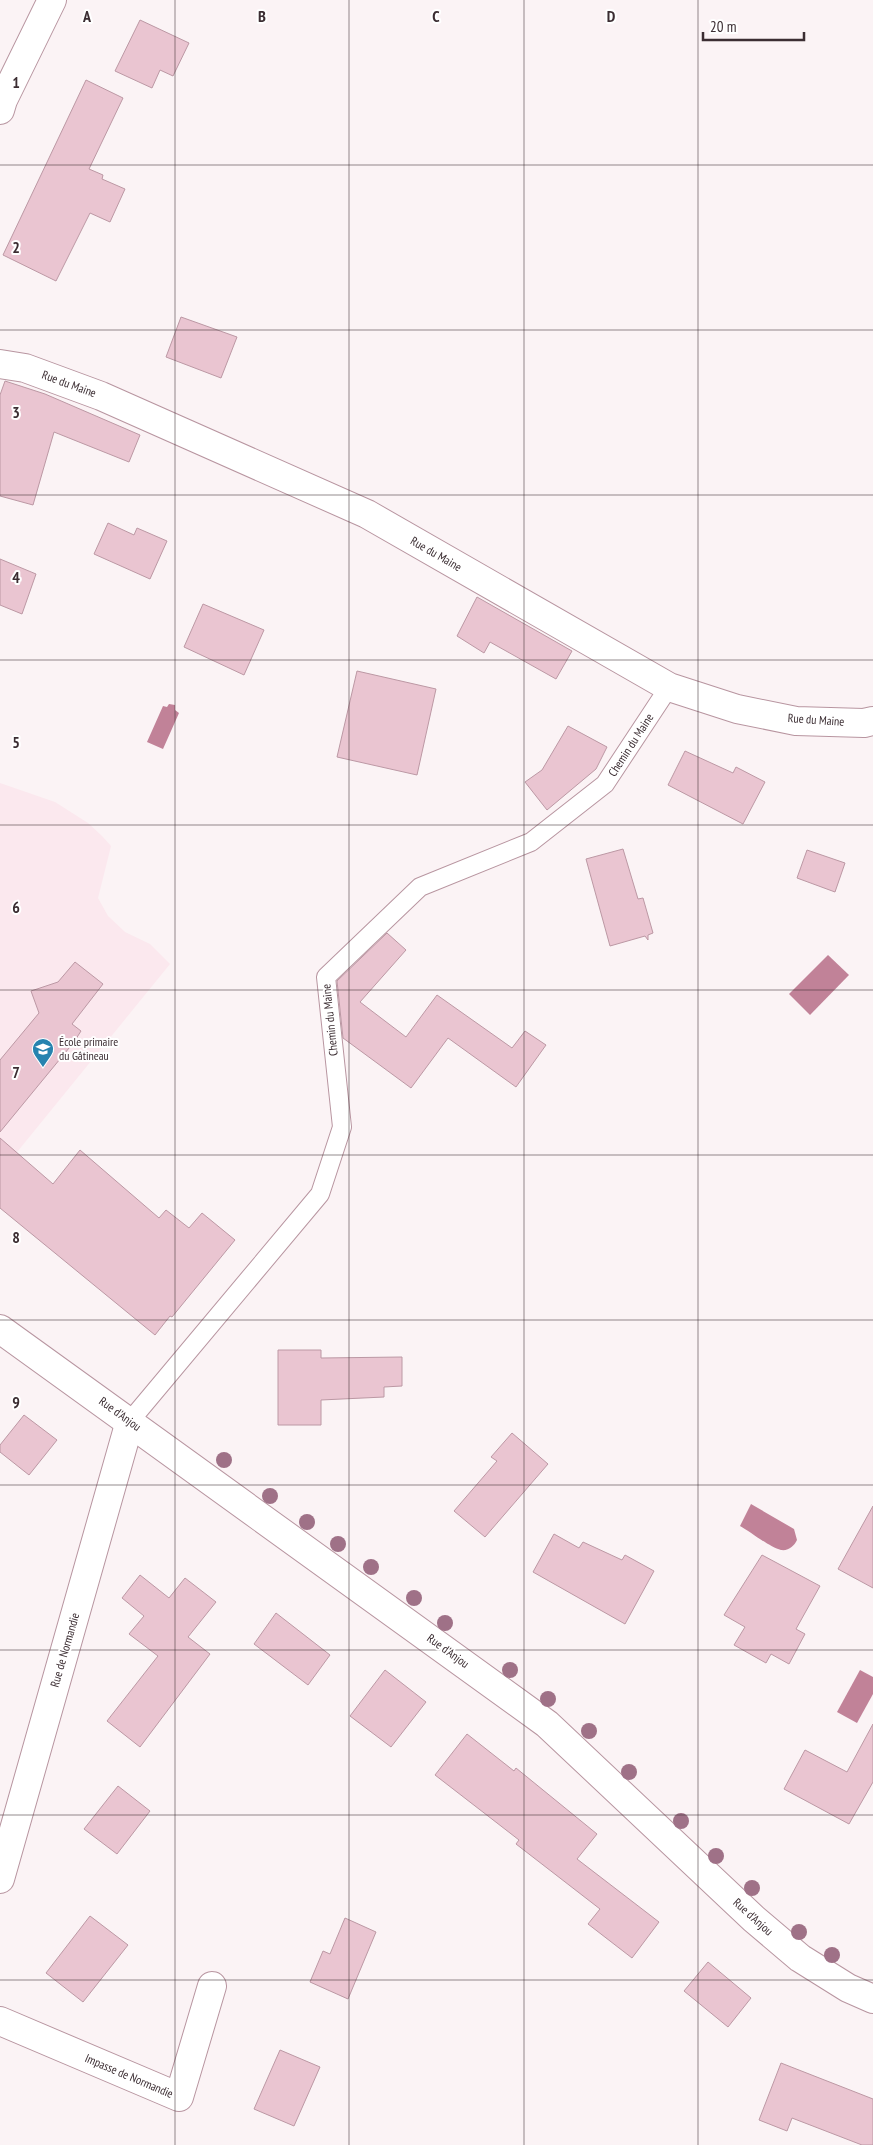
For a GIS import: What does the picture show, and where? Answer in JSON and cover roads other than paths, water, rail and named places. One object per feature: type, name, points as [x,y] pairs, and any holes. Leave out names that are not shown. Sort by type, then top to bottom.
[{"type":"street","points":[[0,110],[3,100],[52,0]]},
{"type":"street","name":"Rue du Maine","points":[[0,364],[26,368],[101,396],[367,514],[669,687],[737,709],[796,721],[873,721]]},
{"type":"street","name":"Rue d'Anjou","points":[[0,1329],[130,1421],[547,1724],[754,1919],[800,1958],[848,1988],[873,1999]]},
{"type":"street","name":"Rue de Normandie","points":[[0,1879],[130,1421]]},
{"type":"street","name":"Impasse de Normandie","points":[[0,2021],[179,2097],[212,1986]]},
{"type":"lane","name":"Chemin du Maine","points":[[130,1421],[320,1194],[342,1127],[326,977],[420,887],[531,842],[605,784],[669,687]]},
{"type":"place","name":"École primaire du Gâtineau","points":[[43,1068]]}]
